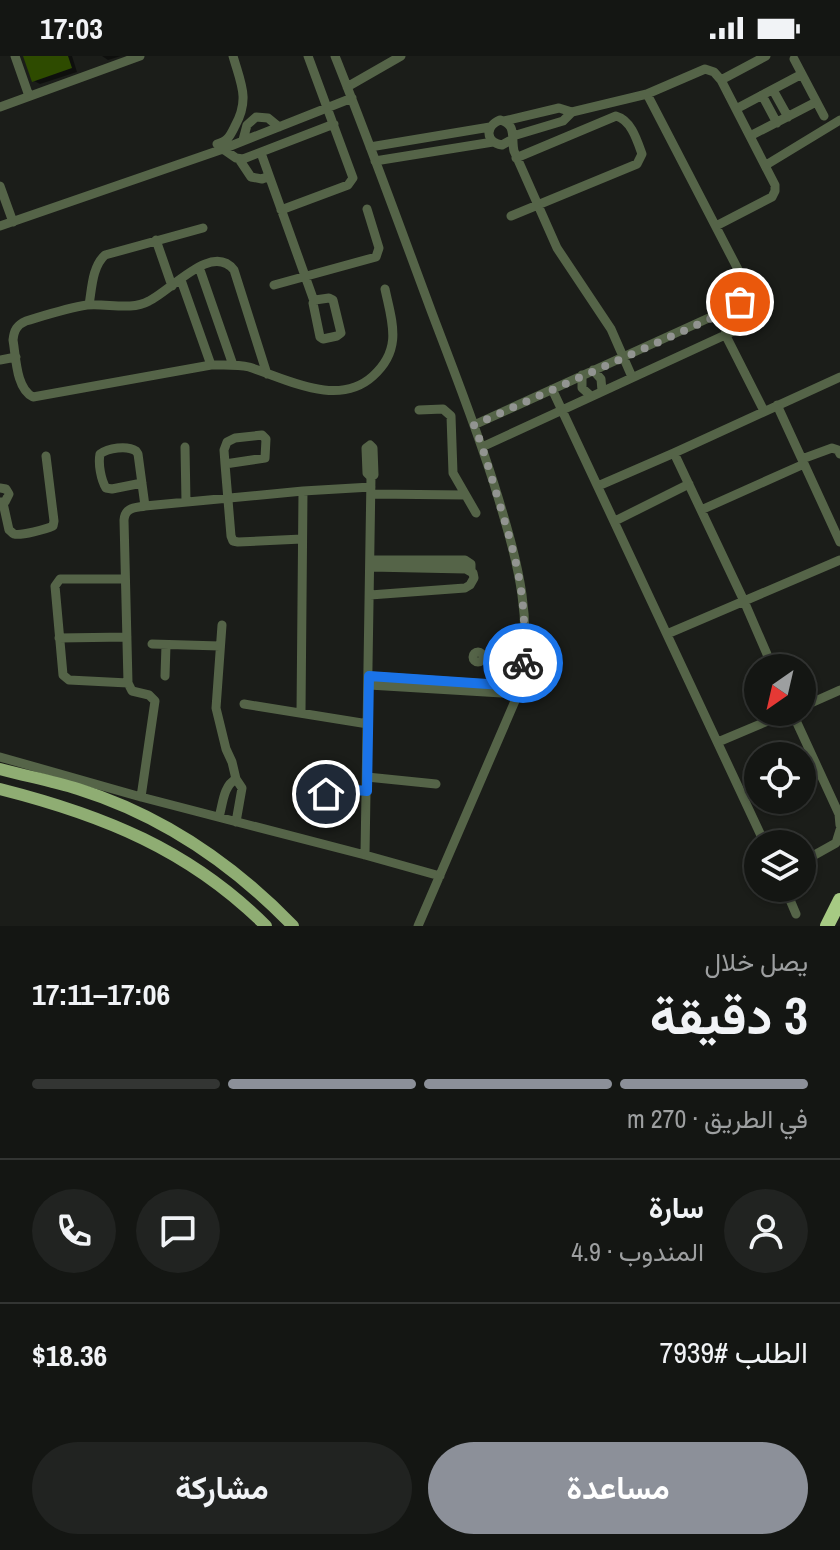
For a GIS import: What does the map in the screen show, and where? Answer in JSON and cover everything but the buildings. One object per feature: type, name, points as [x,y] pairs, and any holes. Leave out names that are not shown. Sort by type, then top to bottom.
[{"type":"highway","points":[[827,926],[840,900]]},
{"type":"main road","points":[[0,769],[76,789],[156,822],[231,869],[293,926]]},
{"type":"main road","points":[[0,789],[72,809],[140,837],[182,859],[220,885],[266,926]]},
{"type":"lane","points":[[15,56],[29,96]]},
{"type":"lane","points":[[0,107],[140,56]]},
{"type":"lane","points":[[157,166],[228,138],[241,114],[244,100],[233,56]]},
{"type":"lane","points":[[281,210],[353,181],[308,56]]},
{"type":"lane","points":[[335,56],[482,447],[522,587],[524,653],[518,690],[418,926]]},
{"type":"lane","points":[[347,87],[401,56]]},
{"type":"lane","points":[[721,80],[766,56]]},
{"type":"lane","points":[[794,59],[824,116]]},
{"type":"lane","points":[[370,147],[490,127],[496,121],[559,108],[572,112],[647,94],[705,69],[714,72],[721,80],[775,185],[772,197],[716,226]]},
{"type":"lane","points":[[736,109],[802,74]]},
{"type":"lane","points":[[773,90],[788,117]]},
{"type":"lane","points":[[482,447],[749,324],[758,310],[754,295],[647,94]]},
{"type":"lane","points":[[762,95],[777,123]]},
{"type":"lane","points":[[0,226],[223,149],[352,98]]},
{"type":"lane","points":[[750,136],[816,102]]},
{"type":"lane","points":[[375,161],[493,142],[507,144],[512,138],[563,121],[572,112]]},
{"type":"lane","points":[[511,216],[637,164],[642,157],[627,121],[616,116],[516,158]]},
{"type":"lane","points":[[243,140],[247,125],[256,117],[268,118],[279,127]]},
{"type":"lane","points":[[766,165],[840,120]]},
{"type":"lane","points":[[504,121],[512,127],[516,158],[557,248],[611,329],[632,377]]},
{"type":"lane","points":[[239,159],[334,124]]},
{"type":"lane","points":[[490,127],[489,135],[493,142]]},
{"type":"lane","points":[[223,149],[239,159],[251,177],[262,179],[269,176]]},
{"type":"lane","points":[[261,153],[314,301],[320,337],[339,336],[333,300],[314,301]]},
{"type":"lane","points":[[0,186],[13,222]]},
{"type":"lane","points":[[274,285],[376,257],[379,248],[367,209]]},
{"type":"lane","points":[[89,305],[95,268],[109,253],[203,228]]},
{"type":"lane","points":[[156,240],[190,306],[211,365]]},
{"type":"lane","points":[[267,374],[234,270],[217,260],[199,267],[146,303],[89,305],[21,323],[13,333],[24,391],[33,397],[211,365],[248,367],[267,374],[305,386],[333,390],[355,387],[369,379],[385,362],[394,339],[385,289]]},
{"type":"lane","points":[[199,267],[233,365]]},
{"type":"lane","points":[[474,425],[735,306],[742,295],[744,281]]},
{"type":"lane","points":[[190,306],[210,299]]},
{"type":"lane","points":[[200,334],[220,328]]},
{"type":"lane","points":[[725,334],[764,411]]},
{"type":"lane","points":[[0,360],[16,357]]},
{"type":"lane","points":[[593,370],[601,379],[602,391]]},
{"type":"lane","points":[[582,375],[582,388],[591,396]]},
{"type":"lane","points":[[598,486],[840,377]]},
{"type":"lane","points":[[552,389],[759,830]]},
{"type":"lane","points":[[777,405],[840,542]]},
{"type":"lane","points":[[419,410],[443,409],[451,416],[453,473],[476,513]]},
{"type":"lane","points":[[225,464],[265,458],[266,439],[259,435],[231,439],[225,446],[225,464],[231,536],[236,542],[302,539]]},
{"type":"lane","points":[[185,447],[186,502]]},
{"type":"lane","points":[[142,483],[106,488],[100,454],[133,448],[138,454],[142,483],[145,506]]},
{"type":"lane","points":[[701,510],[832,448],[840,454]]},
{"type":"lane","points":[[674,453],[767,654]]},
{"type":"lane","points":[[0,488],[6,489],[9,494],[8,500],[1,502],[11,532],[18,534],[51,528],[54,521],[46,456]]},
{"type":"lane","points":[[615,521],[689,484]]},
{"type":"lane","points":[[141,797],[155,701],[149,695],[132,691],[128,683],[124,516],[130,508],[371,486],[465,495]]},
{"type":"lane","points":[[365,855],[371,486]]},
{"type":"lane","points":[[301,713],[303,491]]},
{"type":"lane","points":[[667,634],[840,560]]},
{"type":"lane","points":[[370,564],[467,561],[472,566],[474,578],[465,588],[370,595]]},
{"type":"lane","points":[[125,579],[58,580],[55,586],[62,671],[66,679],[128,683]]},
{"type":"lane","points":[[222,625],[216,708],[225,746],[242,788],[236,822]]},
{"type":"lane","points":[[59,638],[127,637]]},
{"type":"lane","points":[[152,644],[220,646]]},
{"type":"lane","points":[[165,676],[166,645]]},
{"type":"lane","points":[[475,682],[476,662]]},
{"type":"lane","points":[[369,681],[518,690]]},
{"type":"lane","points":[[369,681],[475,682],[518,690]]},
{"type":"lane","points":[[816,701],[840,690]]},
{"type":"lane","points":[[244,704],[368,724]]},
{"type":"lane","points":[[718,742],[756,726]]},
{"type":"lane","points":[[797,726],[839,814],[840,828],[836,843],[816,854]]},
{"type":"lane","points":[[0,757],[440,876]]},
{"type":"lane","points":[[367,777],[436,784]]},
{"type":"lane","points":[[219,817],[228,785],[236,779]]},
{"type":"lane","points":[[325,813],[326,794],[330,789],[367,791]]},
{"type":"lane","points":[[791,902],[796,914]]},
{"type":"way so far","points":[[523,663],[522,587],[516,558],[474,425],[710,319],[740,302]]},
{"type":"route","points":[[326,794],[332,788],[367,791],[369,676],[519,686],[523,663]]}]
